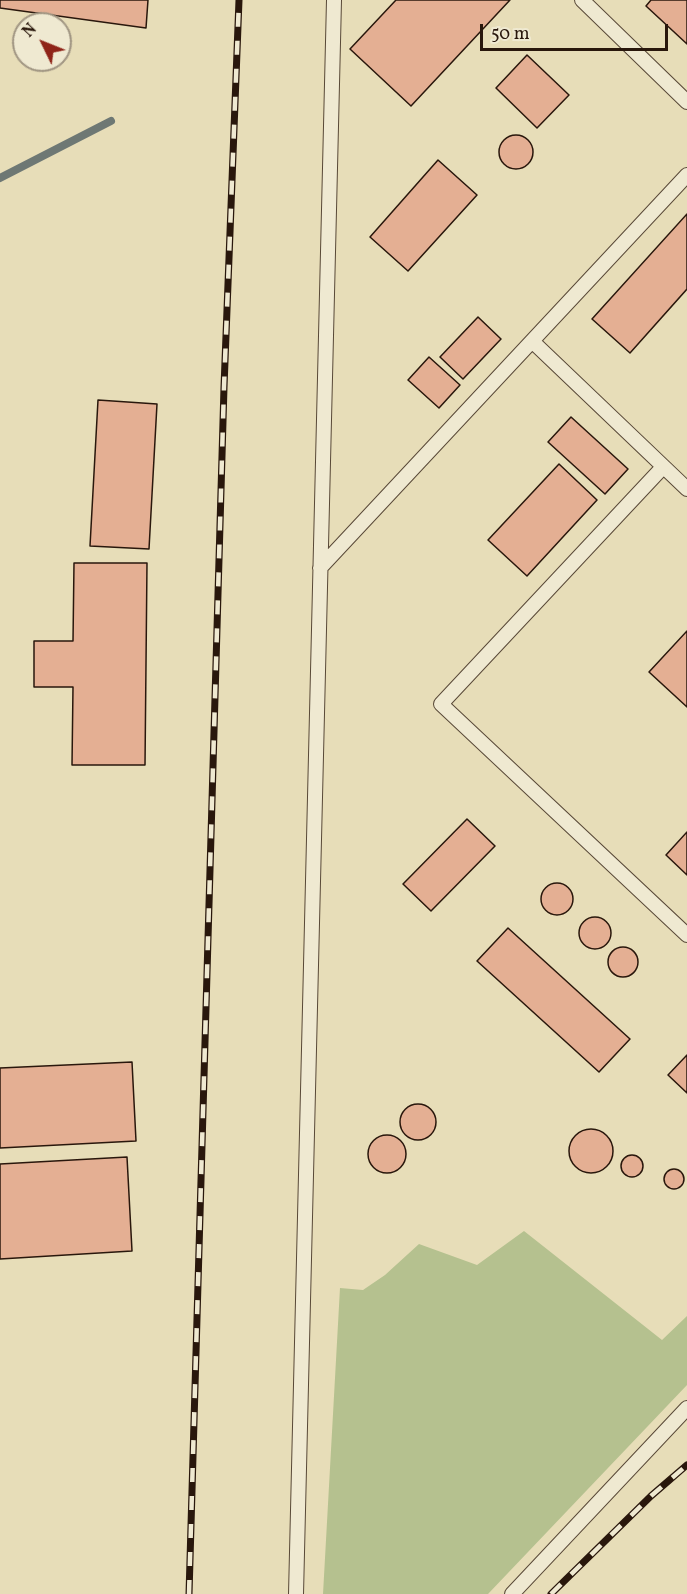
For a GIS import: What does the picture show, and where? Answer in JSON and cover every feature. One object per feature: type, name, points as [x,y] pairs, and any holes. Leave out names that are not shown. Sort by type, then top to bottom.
[{"type":"lane","points":[[296,1594],[334,0]]},
{"type":"lane","points":[[582,0],[687,102]]},
{"type":"lane","points":[[320,568],[687,175]]},
{"type":"lane","points":[[532,341],[687,489]]},
{"type":"lane","points":[[663,467],[441,704],[687,935]]},
{"type":"lane","points":[[512,1594],[687,1408]]},
{"type":"green space","points":[[524,1231],[662,1340],[687,1316],[687,1385],[488,1594],[323,1594],[340,1288],[363,1290],[385,1275],[419,1244],[477,1265]]},
{"type":"building","points":[[0,0],[148,0],[146,28],[72,18],[72,12],[29,12],[0,8]]},
{"type":"building","points":[[396,0],[510,0],[411,106],[350,49]]},
{"type":"building","points":[[651,0],[687,0],[687,44],[646,6]]},
{"type":"building","points":[[527,55],[569,95],[537,128],[496,88]]},
{"type":"building","points":[[516,135],[528,140],[533,152],[528,164],[516,169],[504,164],[499,152],[504,140]]},
{"type":"building","points":[[438,160],[477,195],[408,271],[370,237]]},
{"type":"building","points":[[687,214],[687,289],[630,353],[592,319]]},
{"type":"building","points":[[478,317],[501,339],[463,379],[440,357]]},
{"type":"building","points":[[429,357],[460,385],[439,408],[408,380]]},
{"type":"building","points":[[98,400],[157,404],[149,549],[90,546]]},
{"type":"building","points":[[571,417],[628,469],[605,494],[548,442]]},
{"type":"building","points":[[559,464],[597,500],[527,576],[488,540]]},
{"type":"building","points":[[74,563],[147,563],[145,765],[72,765],[73,687],[34,687],[34,641],[73,641]]},
{"type":"building","points":[[687,631],[687,707],[649,672]]},
{"type":"building","points":[[467,819],[495,846],[431,911],[403,884]]},
{"type":"building","points":[[687,832],[687,875],[666,855]]},
{"type":"building","points":[[557,883],[569,887],[573,899],[569,911],[557,915],[545,911],[541,899],[545,887]]},
{"type":"building","points":[[595,917],[606,922],[611,933],[606,944],[595,949],[584,944],[579,933],[584,922]]},
{"type":"building","points":[[508,928],[630,1039],[599,1072],[477,961]]},
{"type":"building","points":[[623,947],[634,951],[638,962],[634,973],[623,977],[612,973],[608,962],[612,951]]},
{"type":"building","points":[[687,1055],[687,1093],[668,1075]]},
{"type":"building","points":[[132,1062],[136,1141],[0,1148],[0,1068]]},
{"type":"building","points":[[418,1104],[431,1109],[436,1122],[431,1135],[418,1140],[405,1135],[400,1122],[405,1109]]},
{"type":"building","points":[[591,1129],[606,1136],[613,1151],[606,1166],[591,1173],[576,1166],[569,1151],[576,1136]]},
{"type":"building","points":[[387,1135],[394,1136],[400,1141],[405,1147],[405,1161],[400,1167],[394,1172],[387,1173],[380,1172],[374,1167],[369,1161],[368,1154],[369,1147],[374,1141],[380,1136]]},
{"type":"building","points":[[632,1155],[640,1158],[643,1166],[640,1174],[632,1177],[624,1174],[621,1166],[624,1158]]},
{"type":"building","points":[[127,1157],[132,1251],[0,1259],[0,1164]]},
{"type":"building","points":[[674,1169],[681,1172],[684,1179],[681,1186],[674,1189],[667,1186],[664,1179],[667,1172]]},
{"type":"waterway","points":[[0,178],[111,121]]},
{"type":"railway","points":[[189,1594],[224,387],[239,0]]},
{"type":"railway","points":[[551,1594],[651,1496],[687,1465]]}]
